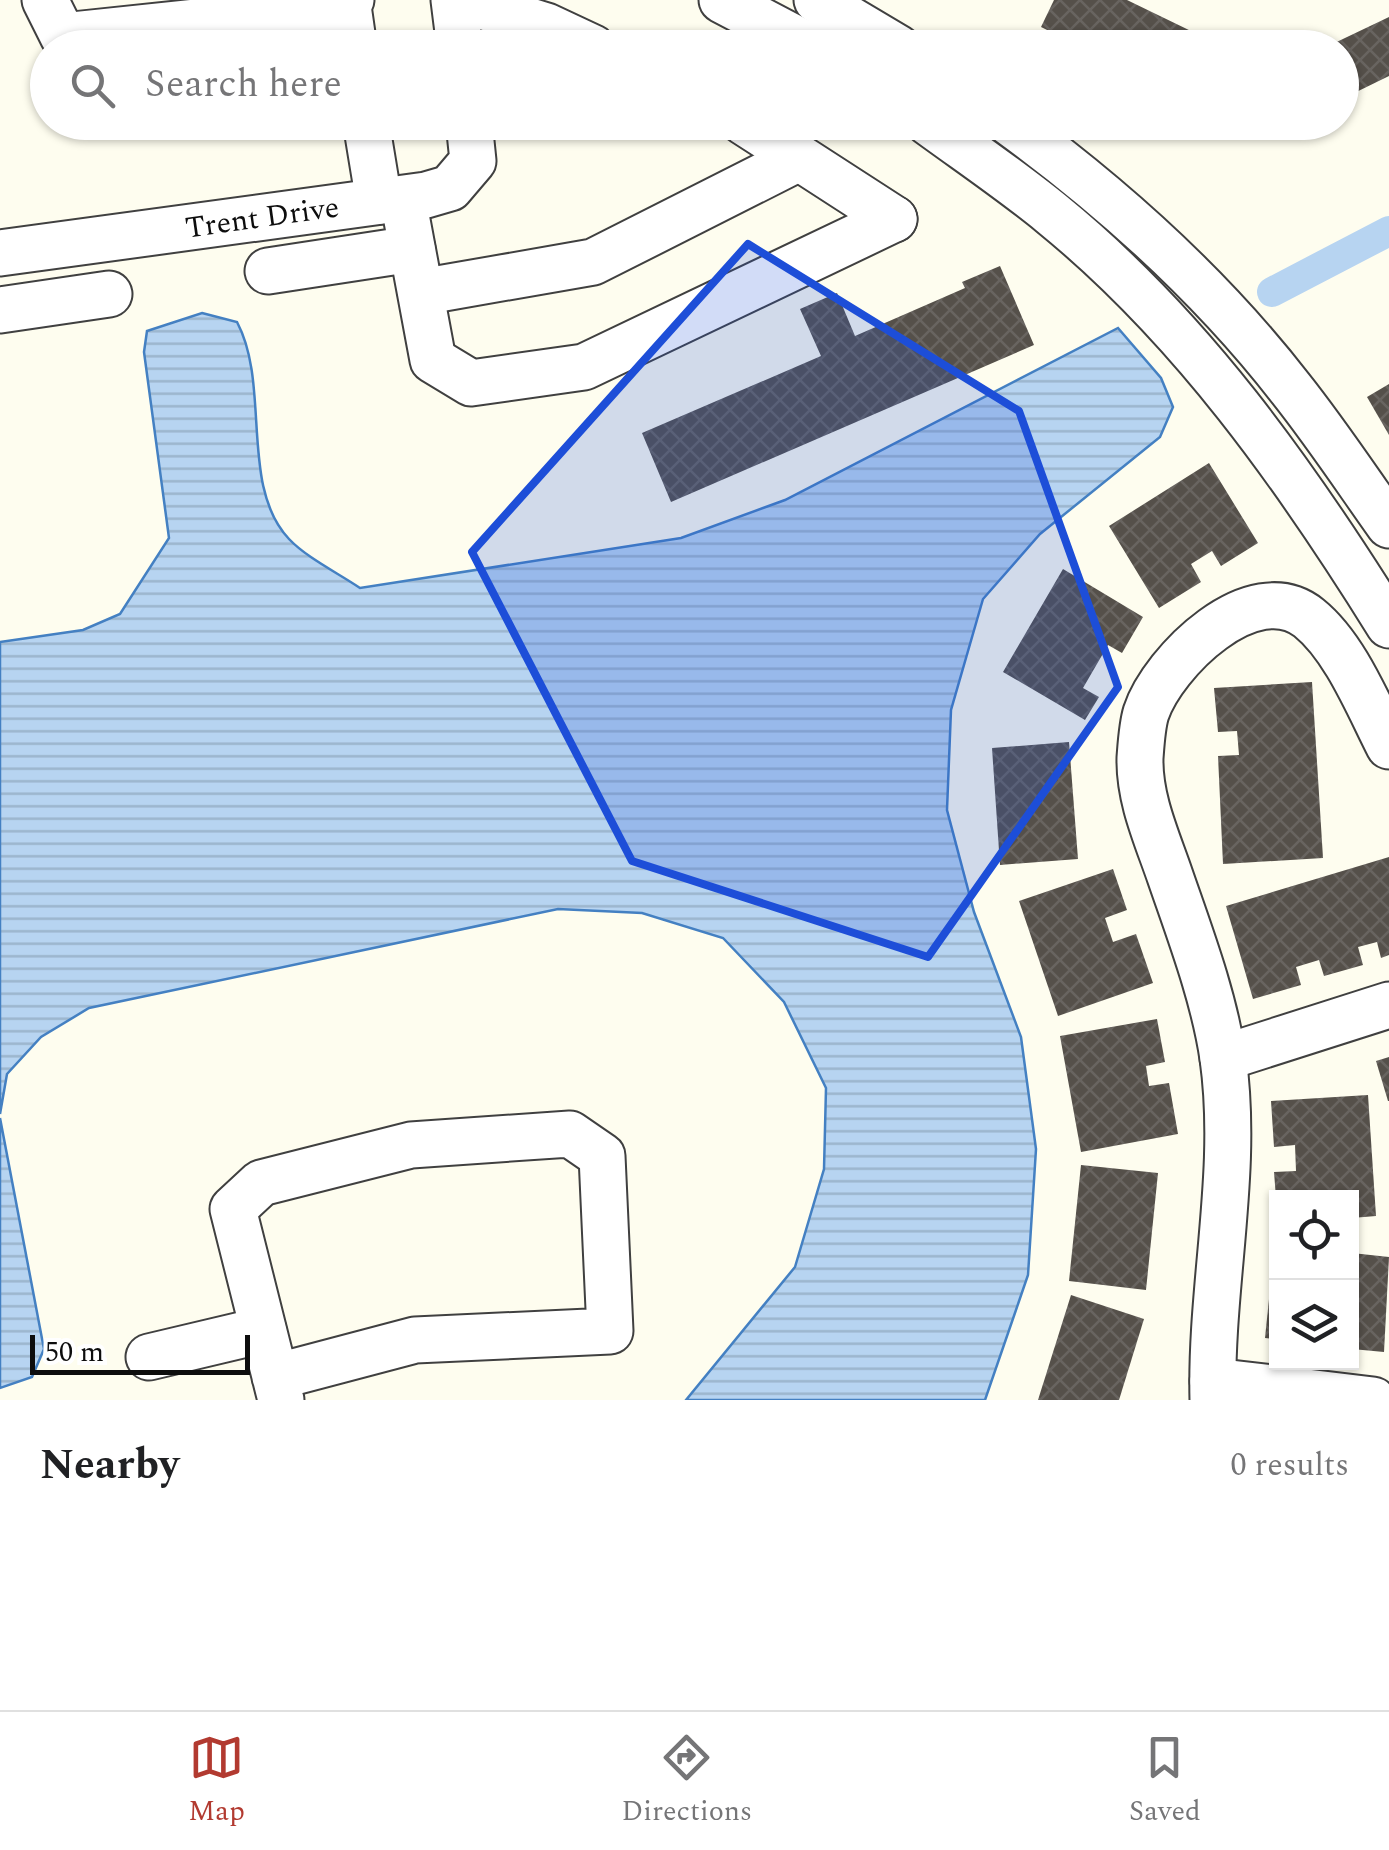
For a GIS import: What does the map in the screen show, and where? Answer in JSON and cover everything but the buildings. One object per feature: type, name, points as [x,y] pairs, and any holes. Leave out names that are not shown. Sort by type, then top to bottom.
[{"type":"street","points":[[45,0],[60,30]]},
{"type":"street","points":[[459,30],[458,0],[555,30]]},
{"type":"street","points":[[722,0],[778,30]]},
{"type":"street","points":[[817,0],[868,30]]},
{"type":"street","points":[[159,30],[351,18]]},
{"type":"street","points":[[372,140],[417,271],[433,360],[471,383],[584,367],[894,219],[771,140]]},
{"type":"street","name":"Trent Drive","points":[[0,254],[391,200],[450,188],[473,161],[470,140]]},
{"type":"street","points":[[952,140],[1052,214],[1154,309],[1370,552],[1389,625]]},
{"type":"street","points":[[1034,140],[1086,178],[1190,276],[1290,387],[1389,525]]},
{"type":"street","points":[[268,270],[417,271],[593,262],[798,158]]},
{"type":"street","points":[[0,310],[110,294]]},
{"type":"street","points":[[1374,1400],[1213,1390],[1228,1161],[1222,1058],[1202,978],[1146,806],[1140,761],[1146,714],[1168,672],[1205,634],[1245,611],[1280,605],[1307,616],[1329,640],[1389,746]]},
{"type":"street","points":[[1222,1058],[1389,1005]]},
{"type":"street","points":[[570,1134],[602,1156],[610,1331],[415,1340],[278,1388],[233,1209],[261,1183],[411,1144],[570,1134]]},
{"type":"street","points":[[148,1357],[263,1330]]},
{"type":"highlighted area","points":[[748,244],[1019,411],[1118,687],[928,957],[632,861],[472,552]]},
{"type":"water","points":[[202,313],[237,322],[247,348],[260,464],[274,517],[296,546],[360,588],[681,538],[785,500],[1118,328],[1161,378],[1173,407],[1160,437],[1040,534],[983,599],[951,710],[947,810],[974,912],[1021,1037],[1036,1149],[1028,1275],[985,1400],[686,1400],[795,1267],[824,1169],[826,1088],[784,1002],[723,938],[642,913],[558,909],[89,1008],[41,1037],[7,1074],[0,1114],[0,642],[83,630],[120,614],[169,538],[144,352],[147,331]]},
{"type":"water","points":[[0,1118],[44,1349],[32,1377],[0,1388]]},
{"type":"waterway","points":[[1272,292],[1389,231]]}]
